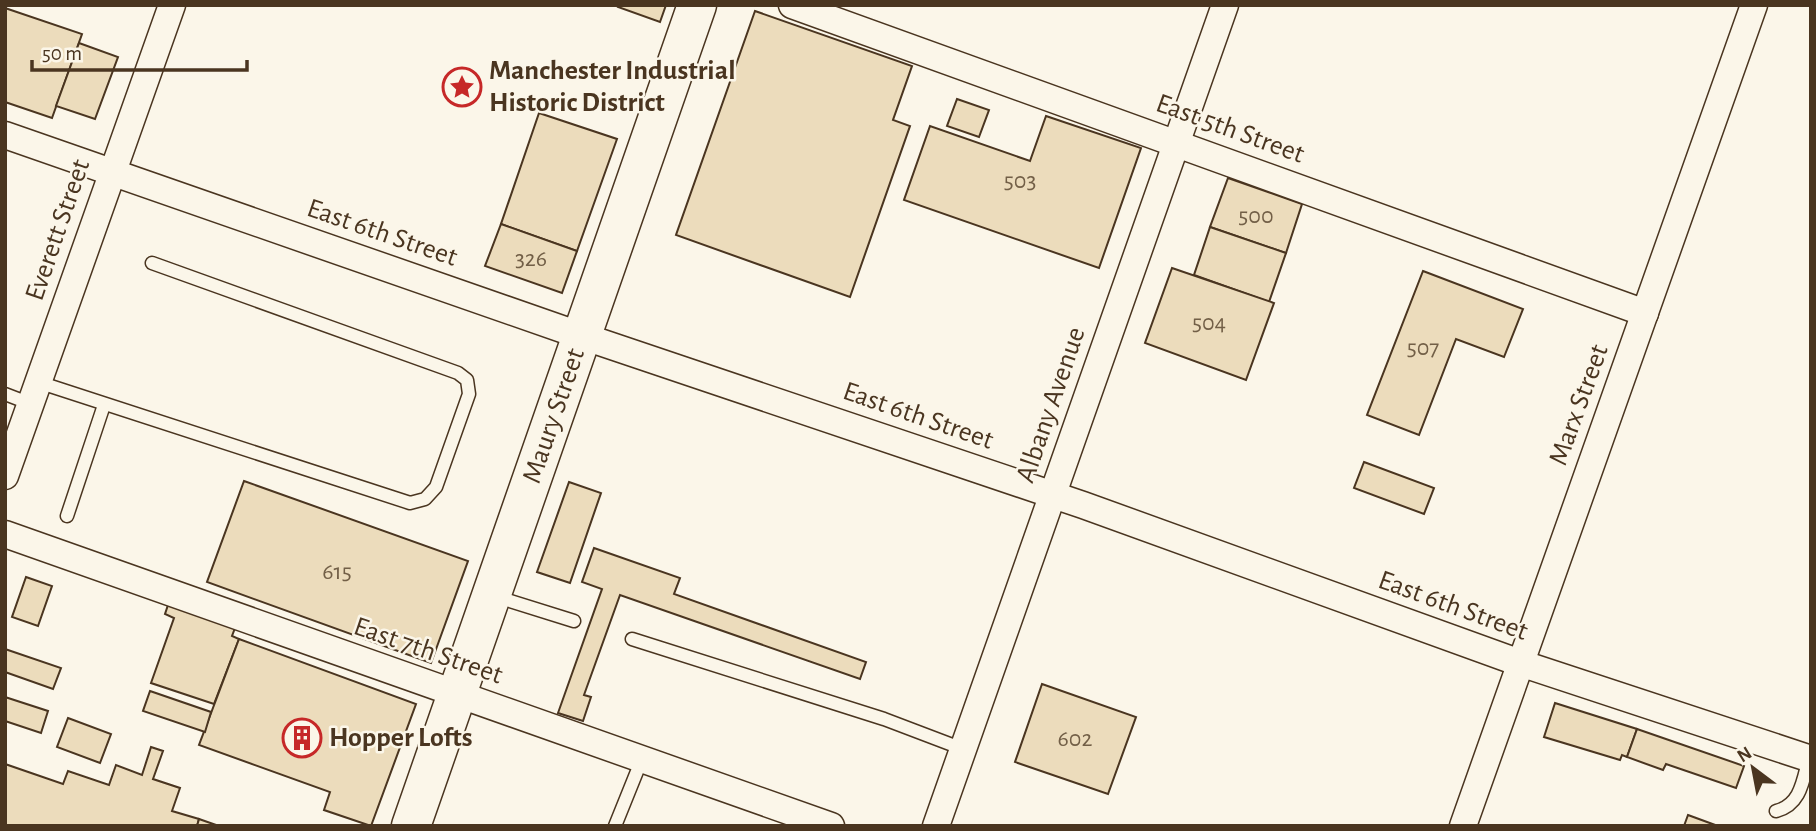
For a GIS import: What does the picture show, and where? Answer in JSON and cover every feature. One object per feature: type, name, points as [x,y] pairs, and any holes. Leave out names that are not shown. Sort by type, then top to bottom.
[{"type":"main road","name":"Maury Street","points":[[411,826],[696,5]]},
{"type":"street","name":"Everett Street","points":[[5,476],[172,5]]},
{"type":"street","name":"East 5th Street","points":[[792,5],[1645,313]]},
{"type":"street","name":"Albany Avenue","points":[[936,826],[1225,5]]},
{"type":"street","name":"Marx Street","points":[[1463,826],[1754,5]]},
{"type":"street","name":"East 6th Street","points":[[5,135],[582,336],[1053,495],[1520,663],[1810,758]]},
{"type":"street","name":"East 7th Street","points":[[5,534],[831,826]]},
{"type":"lane","points":[[5,394],[34,393],[104,405],[410,503],[425,499],[436,487],[469,394],[467,380],[458,373],[152,263]]},
{"type":"lane","points":[[67,516],[104,405]]},
{"type":"lane","points":[[491,595],[574,621]]},
{"type":"lane","points":[[632,639],[884,719],[963,749]]},
{"type":"lane","points":[[1776,811],[1787,808],[1795,801],[1810,758]]},
{"type":"lane","points":[[615,826],[642,760]]},
{"type":"building","points":[[666,5],[660,22],[618,7]]},
{"type":"building","points":[[5,8],[82,34],[52,118],[5,102]]},
{"type":"building","points":[[755,11],[912,66],[893,120],[910,126],[850,297],[676,235]]},
{"type":"building","points":[[79,43],[118,57],[95,119],[56,106]]},
{"type":"building","points":[[957,99],[989,110],[979,137],[947,126]]},
{"type":"building","points":[[539,113],[617,139],[577,251],[501,224]]},
{"type":"building","points":[[1046,116],[1141,148],[1099,268],[904,200],[930,126],[1030,161]]},
{"type":"building","points":[[1228,178],[1302,204],[1286,253],[1210,227]]},
{"type":"building","points":[[501,224],[577,251],[562,293],[485,266]]},
{"type":"building","points":[[1210,227],[1286,253],[1269,302],[1194,275]]},
{"type":"building","points":[[1172,268],[1274,303],[1246,380],[1145,343]]},
{"type":"building","points":[[1423,271],[1523,309],[1504,357],[1456,339],[1419,435],[1367,415]]},
{"type":"building","points":[[1364,462],[1434,488],[1424,514],[1354,488]]},
{"type":"building","points":[[244,481],[468,561],[431,663],[207,582]]},
{"type":"building","points":[[569,482],[601,493],[570,583],[537,572]]},
{"type":"building","points":[[594,548],[680,578],[674,594],[866,662],[860,679],[620,595],[584,695],[591,697],[583,721],[558,713],[602,589],[582,582]]},
{"type":"building","points":[[26,577],[52,586],[38,626],[12,617]]},
{"type":"building","points":[[168,605],[235,628],[232,636],[239,639],[214,704],[151,683],[174,618],[165,614]]},
{"type":"building","name":"Hopper Lofts","points":[[239,639],[416,704],[371,826],[324,810],[330,792],[199,745]]},
{"type":"building","points":[[5,649],[61,668],[53,689],[5,672]]},
{"type":"building","points":[[1042,684],[1136,717],[1108,794],[1015,762]]},
{"type":"building","points":[[150,691],[211,712],[205,732],[143,711]]},
{"type":"building","points":[[5,697],[48,711],[41,733],[5,721]]},
{"type":"building","points":[[1555,703],[1637,729],[1627,757],[1622,755],[1620,760],[1544,737]]},
{"type":"building","points":[[68,718],[111,734],[100,763],[57,747]]},
{"type":"building","points":[[1637,729],[1744,766],[1736,788],[1666,764],[1663,770],[1627,757]]},
{"type":"building","points":[[151,747],[163,751],[153,779],[180,788],[172,811],[199,819],[197,826],[5,826],[5,764],[63,784],[68,771],[109,785],[116,765],[142,775]]},
{"type":"building","points":[[1688,815],[1718,826],[1684,826]]},
{"type":"building","points":[[199,819],[219,826],[197,826]]},
{"type":"place","name":"Manchester Industrial Historic District","points":[[462,87]]},
{"type":"place","name":"Hopper Lofts","points":[[302,738]]}]
